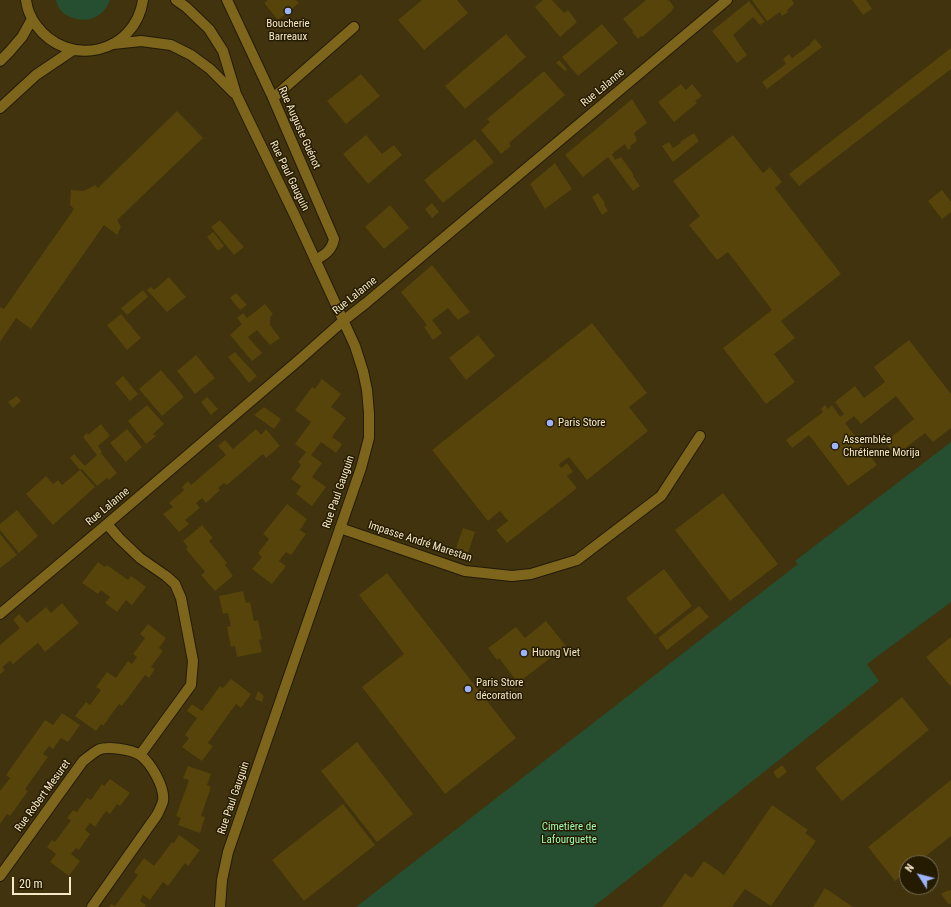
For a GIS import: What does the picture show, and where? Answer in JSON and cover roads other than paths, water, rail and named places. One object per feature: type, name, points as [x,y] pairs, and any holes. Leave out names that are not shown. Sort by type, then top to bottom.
[{"type":"street","points":[[24,1],[32,19],[42,34],[56,44],[73,50],[93,50],[113,44],[126,35],[142,8],[143,0]]},
{"type":"street","name":"Rue Paul Gauguin","points":[[176,0],[186,7],[209,29],[223,51],[236,94],[296,218],[355,346],[367,390],[369,413],[369,438],[361,468],[228,852],[222,880],[220,907]]},
{"type":"street","name":"Rue Auguste Guénot","points":[[227,0],[273,98],[334,239],[333,246],[324,256],[315,260]]},
{"type":"street","name":"Rue Lalanne","points":[[0,614],[343,321],[727,0]]},
{"type":"street","points":[[0,61],[22,37],[32,19]]},
{"type":"street","points":[[273,98],[354,27]]},
{"type":"street","name":"Rue Paul Gauguin","points":[[113,44],[141,41],[171,45],[191,54],[210,69],[236,94]]},
{"type":"street","points":[[0,108],[36,74],[73,50]]},
{"type":"street","name":"Impasse André Marestan","points":[[340,528],[465,571],[512,576],[532,574],[577,560],[661,496],[700,436]]},
{"type":"street","points":[[92,907],[157,815],[163,800],[160,783],[151,766],[140,755],[190,685],[193,661],[181,598],[174,584],[166,576],[140,558],[107,524]]},
{"type":"street","name":"Rue Robert Mesuret","points":[[0,876],[83,761],[98,750],[116,748],[140,755]]},
{"type":"place","name":"Boucherie Barreaux","points":[[288,11]]},
{"type":"place","name":"Paris Store","points":[[550,423]]},
{"type":"place","name":"Assemblée Chrétienne Morija","points":[[835,446]]},
{"type":"place","name":"Huong Viet","points":[[524,653]]},
{"type":"place","name":"Paris Store décoration","points":[[468,689]]},
{"type":"park label","name":"Cimetière de Lafourguette","points":[[569,833]]}]
